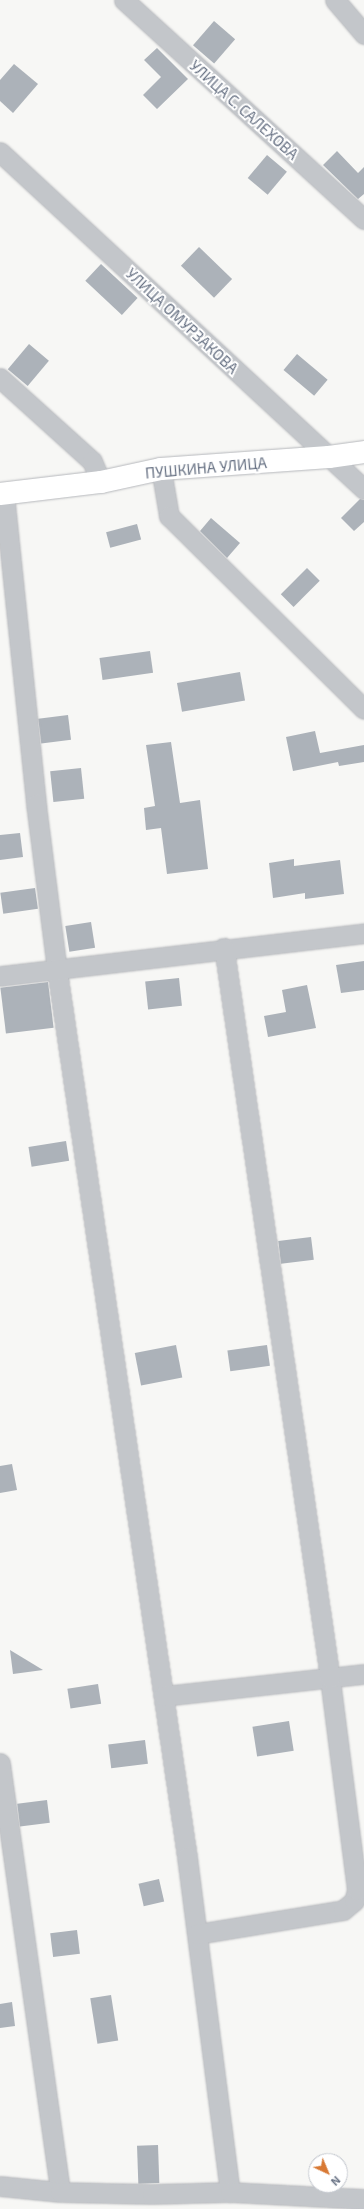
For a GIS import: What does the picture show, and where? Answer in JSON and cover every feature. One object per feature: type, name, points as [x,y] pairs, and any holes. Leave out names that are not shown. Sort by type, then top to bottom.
[{"type":"highway","name":"ПУШКИНА УЛИЦА","points":[[2,494],[101,482],[161,470],[329,458],[364,452]]},
{"type":"street","name":"УЛИЦА С. САЛЕХОВА","points":[[124,0],[364,219]]},
{"type":"street","points":[[335,0],[364,34]]},
{"type":"street","name":"УЛИЦА ОМУРЗАКОВА","points":[[0,152],[364,489]]},
{"type":"street","points":[[0,378],[92,461],[101,482]]},
{"type":"street","points":[[161,470],[169,516],[364,709]]},
{"type":"street","points":[[2,494],[36,804],[57,970],[164,1696],[197,1934],[230,2192]]},
{"type":"street","points":[[0,976],[224,948],[364,933]]},
{"type":"street","points":[[197,1934],[344,1910],[354,1901],[357,1890],[330,1678],[224,948]]},
{"type":"street","points":[[164,1696],[364,1674]]},
{"type":"street","points":[[0,1763],[60,2192]]},
{"type":"street","points":[[0,2186],[152,2202],[230,2192],[327,2203],[364,2199]]},
{"type":"building","points":[[214,21],[235,39],[214,64],[193,45]]},
{"type":"building","points":[[157,48],[188,79],[157,109],[143,95],[161,77],[144,60]]},
{"type":"building","points":[[14,64],[38,84],[13,113],[0,101],[0,80]]},
{"type":"building","points":[[337,151],[358,173],[364,167],[364,194],[358,199],[323,165]]},
{"type":"building","points":[[267,155],[287,172],[268,195],[248,178]]},
{"type":"building","points":[[199,247],[232,279],[214,298],[181,266]]},
{"type":"building","points":[[101,264],[138,298],[122,315],[85,281]]},
{"type":"building","points":[[29,344],[49,361],[28,386],[8,369]]},
{"type":"building","points":[[297,354],[328,380],[314,396],[284,370]]},
{"type":"building","points":[[360,499],[364,500],[364,522],[354,531],[341,518]]},
{"type":"building","points":[[211,518],[240,543],[227,558],[200,531]]},
{"type":"building","points":[[137,524],[141,539],[110,548],[106,532]]},
{"type":"building","points":[[307,568],[320,581],[294,607],[281,594]]},
{"type":"building","points":[[150,651],[153,673],[103,680],[99,658]]},
{"type":"building","points":[[240,672],[245,701],[182,712],[177,683]]},
{"type":"building","points":[[68,715],[71,740],[41,743],[38,719]]},
{"type":"building","points":[[315,731],[320,753],[364,745],[364,762],[339,766],[338,762],[293,771],[286,737]]},
{"type":"building","points":[[171,742],[180,803],[200,800],[208,869],[167,874],[161,828],[146,830],[144,808],[155,806],[146,745]]},
{"type":"building","points":[[81,768],[84,799],[53,802],[50,771]]},
{"type":"building","points":[[20,833],[23,857],[0,860],[0,835]]},
{"type":"building","points":[[294,859],[294,866],[340,860],[344,894],[305,899],[305,893],[273,898],[269,863]]},
{"type":"building","points":[[35,888],[38,909],[3,914],[0,893]]},
{"type":"building","points":[[91,922],[95,948],[69,952],[65,926]]},
{"type":"building","points":[[364,961],[364,990],[341,993],[336,965]]},
{"type":"building","points":[[179,978],[182,1006],[148,1009],[145,982]]},
{"type":"building","points":[[48,982],[54,1028],[6,1034],[0,988]]},
{"type":"building","points":[[307,985],[316,1028],[268,1037],[264,1016],[286,1012],[282,990]]},
{"type":"building","points":[[66,1141],[69,1161],[32,1167],[28,1147]]},
{"type":"building","points":[[311,1237],[314,1260],[281,1264],[278,1241]]},
{"type":"building","points":[[176,1345],[182,1377],[141,1385],[135,1353]]},
{"type":"building","points":[[267,1345],[270,1366],[230,1371],[227,1351]]},
{"type":"building","points":[[12,1464],[17,1490],[0,1493],[0,1466]]},
{"type":"building","points":[[10,1650],[43,1670],[13,1674]]},
{"type":"building","points":[[98,1684],[101,1704],[71,1709],[67,1689]]},
{"type":"building","points":[[289,1721],[294,1751],[257,1756],[252,1727]]},
{"type":"building","points":[[145,1740],[148,1764],[111,1768],[108,1745]]},
{"type":"building","points":[[47,1800],[50,1823],[20,1826],[17,1804]]},
{"type":"building","points":[[159,1879],[164,1901],[144,1906],[139,1884]]},
{"type":"building","points":[[77,1930],[80,1954],[53,1957],[50,1933]]},
{"type":"building","points":[[111,1995],[118,2040],[97,2044],[90,1998]]},
{"type":"building","points":[[12,2002],[15,2026],[0,2028],[0,2004]]},
{"type":"building","points":[[158,2145],[159,2183],[138,2184],[137,2146]]}]
